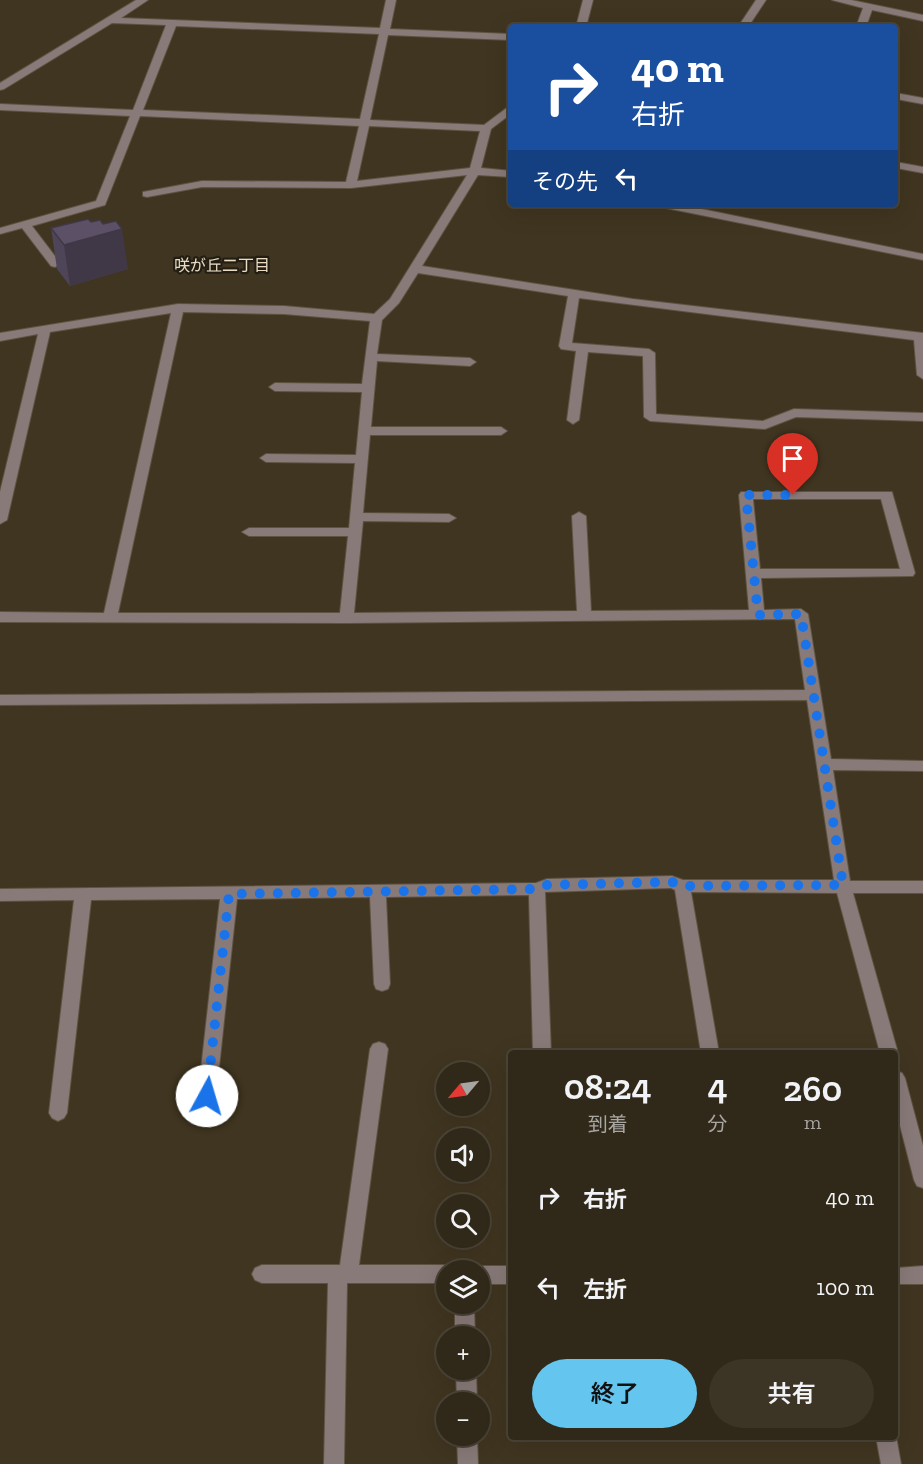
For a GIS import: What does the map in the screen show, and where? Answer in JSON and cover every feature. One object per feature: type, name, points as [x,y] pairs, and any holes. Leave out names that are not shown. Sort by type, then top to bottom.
[{"type":"street","points":[[0,87],[143,0]]},
{"type":"street","points":[[351,185],[391,0]]},
{"type":"street","points":[[582,24],[588,0]]},
{"type":"street","points":[[745,24],[761,0]]},
{"type":"street","points":[[837,0],[923,18]]},
{"type":"street","points":[[888,11],[891,0]]},
{"type":"street","points":[[862,24],[869,6]]},
{"type":"street","points":[[110,20],[508,37]]},
{"type":"street","points":[[0,231],[30,231],[101,203],[172,23]]},
{"type":"street","points":[[898,96],[923,100]]},
{"type":"street","points":[[0,107],[486,128]]},
{"type":"street","points":[[347,618],[374,324],[377,318],[395,301],[475,171],[486,128],[508,110]]},
{"type":"street","points":[[898,165],[923,170]]},
{"type":"street","points":[[147,194],[202,184],[351,185],[475,171],[508,174]]},
{"type":"street","points":[[677,207],[923,257]]},
{"type":"street","points":[[30,231],[55,264]]},
{"type":"street","points":[[416,269],[633,303],[921,336],[923,375]]},
{"type":"street","points":[[574,294],[565,346],[649,353],[650,417],[765,425],[794,413],[923,417]]},
{"type":"street","points":[[0,337],[178,308],[284,310],[377,318]]},
{"type":"street","points":[[110,617],[178,308]]},
{"type":"street","points":[[0,520],[45,329]]},
{"type":"street","points":[[573,420],[582,348]]},
{"type":"street","points":[[371,357],[470,362]]},
{"type":"street","points":[[275,387],[368,388]]},
{"type":"street","points":[[364,431],[501,431]]},
{"type":"street","points":[[266,458],[362,459]]},
{"type":"street","points":[[753,574],[908,573],[886,495],[746,495],[753,574],[758,615]]},
{"type":"street","points":[[579,516],[584,616]]},
{"type":"street","points":[[249,532],[449,518]]},
{"type":"street","points":[[0,617],[347,618],[801,614],[843,885],[888,1050]]},
{"type":"street","points":[[0,700],[814,695]]},
{"type":"street","points":[[826,764],[923,766]]},
{"type":"street","points":[[0,895],[537,889],[547,885],[672,882],[682,886],[923,887]]},
{"type":"street","points":[[682,886],[709,1050]]},
{"type":"street","points":[[537,889],[542,1050]]},
{"type":"street","points":[[378,891],[382,984]]},
{"type":"street","points":[[207,1096],[229,894]]},
{"type":"street","points":[[58,1113],[82,895]]},
{"type":"street","points":[[334,1464],[343,1274],[379,1049]]},
{"type":"street","points":[[898,1086],[923,1180]]},
{"type":"street","points":[[262,1274],[436,1274]]},
{"type":"street","points":[[490,1275],[508,1275]]},
{"type":"street","points":[[898,1275],[923,1275]]},
{"type":"street","points":[[887,1440],[891,1464]]},
{"type":"street","points":[[467,1446],[468,1464]]},
{"type":"building","points":[[88,219],[91,222],[100,220],[103,224],[116,221],[122,229],[64,245],[51,228]]},
{"type":"district","name":"咲が丘二丁目","points":[[222,265]]},
{"type":"route","points":[[207,1096],[229,894],[537,889],[547,885],[672,882],[682,886],[843,885],[801,614],[758,615],[746,495],[793,495]]}]
